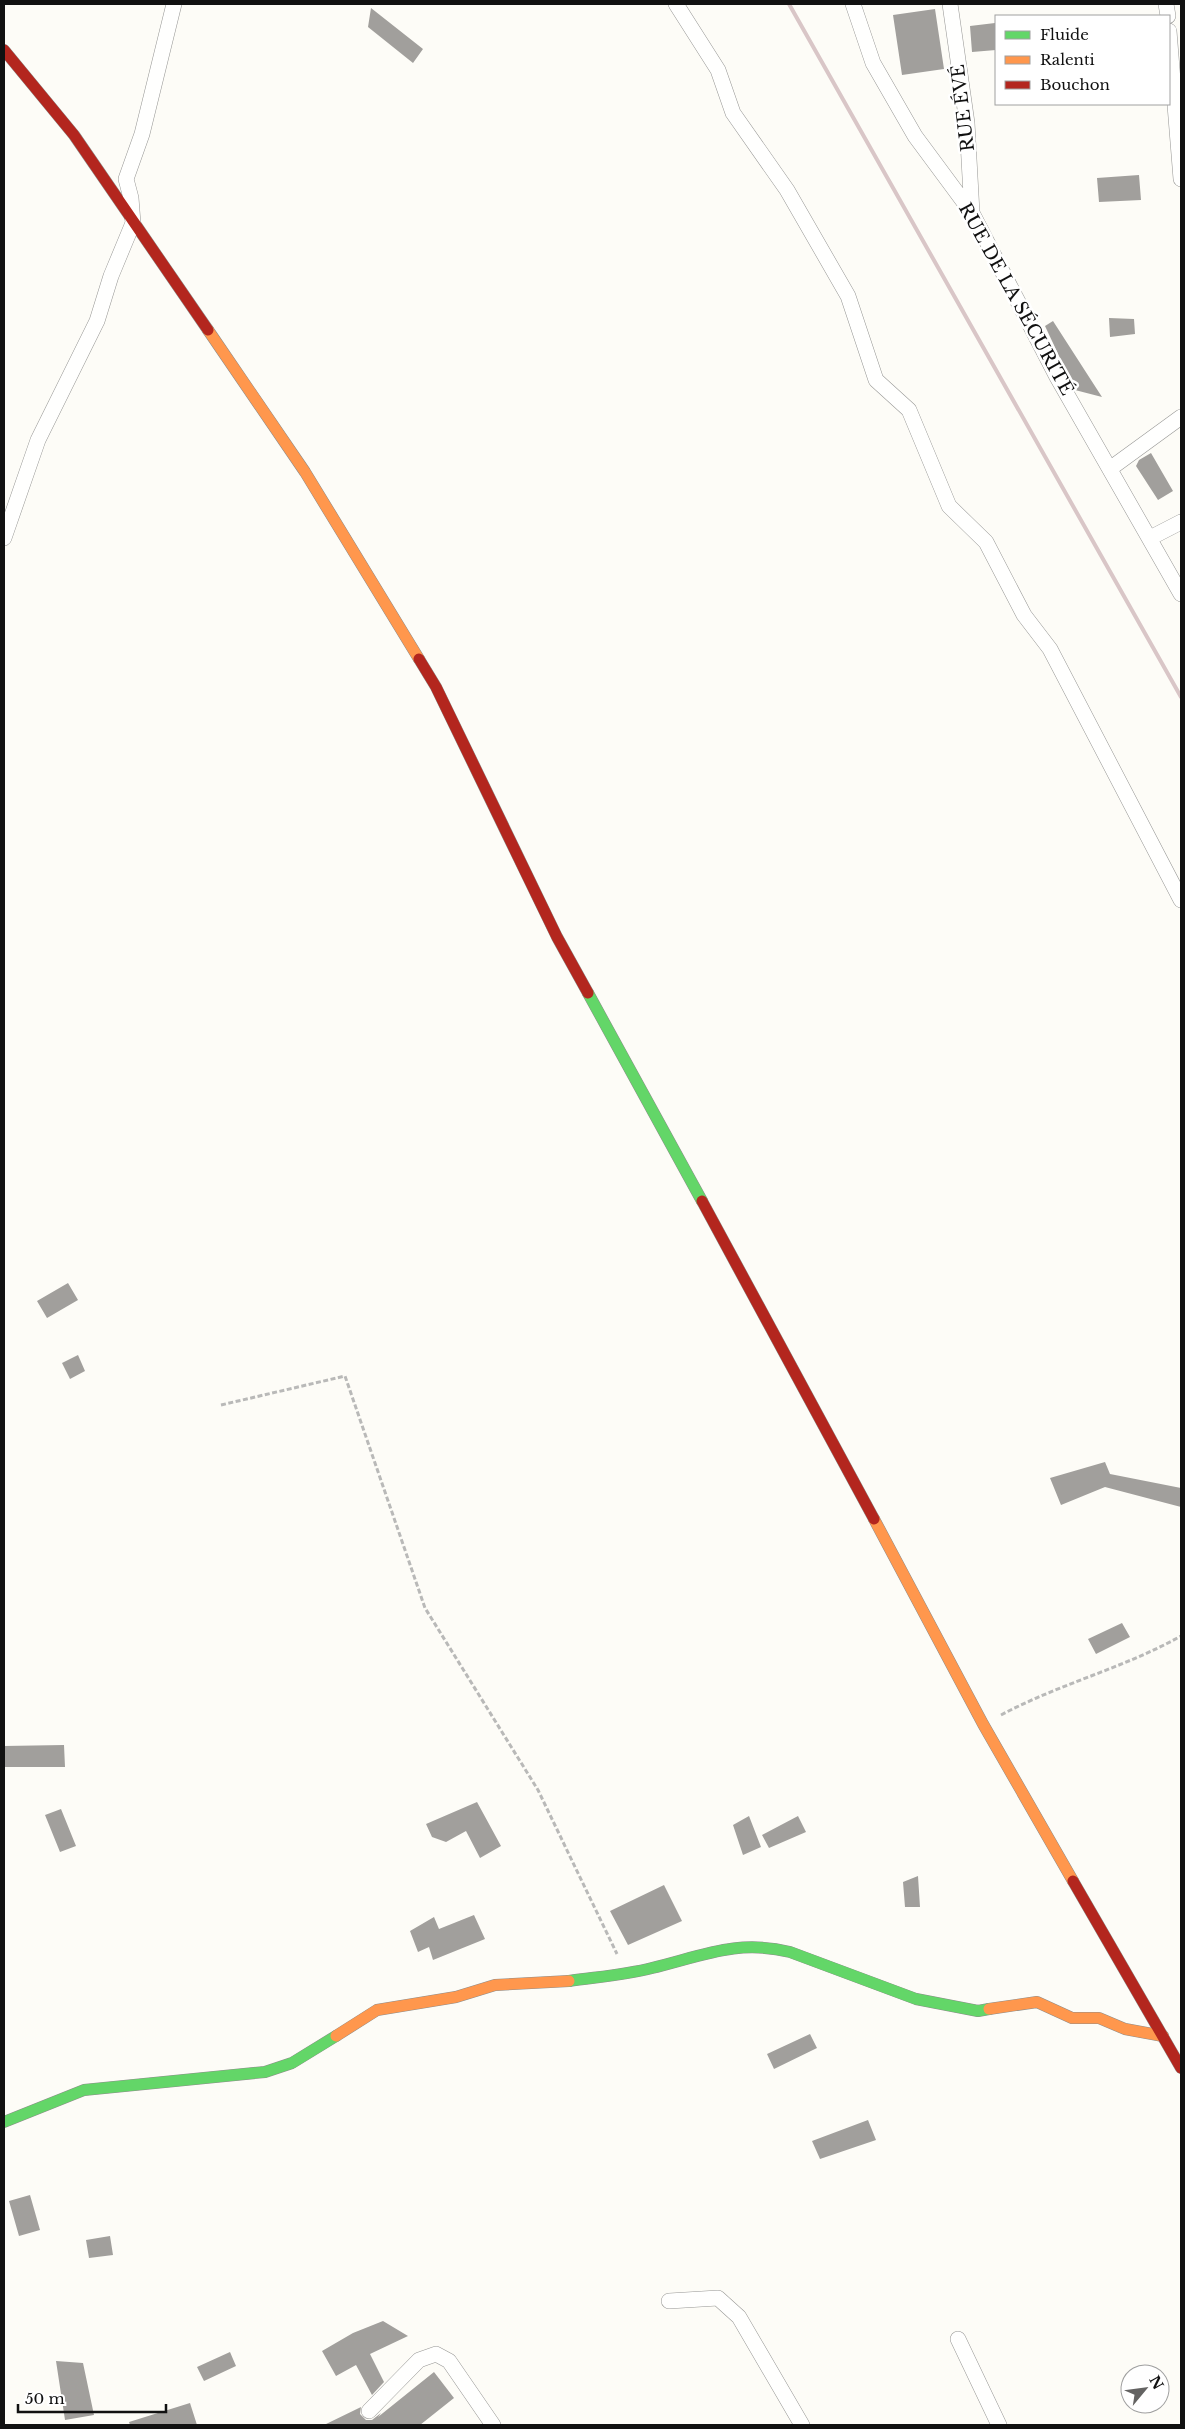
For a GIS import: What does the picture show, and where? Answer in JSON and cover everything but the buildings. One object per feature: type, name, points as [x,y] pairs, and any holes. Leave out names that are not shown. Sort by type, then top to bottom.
[{"type":"street","points":[[4,538],[38,440],[97,321],[111,276],[133,223],[131,198],[126,179],[142,134],[174,4]]},
{"type":"street","points":[[676,4],[718,70],[733,113],[787,190],[848,296],[876,380],[909,410],[949,506],[986,542],[1024,615],[1050,649],[1181,900]]},
{"type":"street","name":"RUE DE LA SÉCURITÉ","points":[[853,4],[873,63],[915,136],[972,213],[1057,377],[1111,468],[1181,594]]},
{"type":"street","name":"RUE ÉVÉ","points":[[950,4],[967,123],[972,213]]},
{"type":"street","points":[[1170,42],[1181,179]]},
{"type":"street","points":[[4,50],[74,135],[305,472],[436,686],[557,937],[790,1361],[983,1724],[1181,2068]]},
{"type":"street","points":[[1111,468],[1181,417]]},
{"type":"street","points":[[1150,538],[1181,522]]},
{"type":"street","points":[[4,2122],[84,2090],[265,2072],[292,2063],[377,2010],[456,1998],[495,1985],[567,1981],[650,1969],[714,1951],[749,1946],[769,1947],[814,1960],[916,2000],[978,2011],[1037,2002],[1072,2018],[1099,2018],[1125,2029],[1163,2036]]},
{"type":"street","points":[[669,2301],[718,2298],[739,2317],[802,2425]]},
{"type":"street","points":[[958,2339],[999,2425]]},
{"type":"street","points":[[369,2411],[419,2360],[436,2354],[448,2361],[494,2425]]},
{"type":"path","points":[[221,1405],[345,1376],[425,1608],[538,1790],[626,1972]]},
{"type":"path","points":[[983,1724],[1053,1690],[1163,1646],[1181,1636]]},
{"type":"railway","points":[[789,4],[1181,697]]},
{"type":"traffic: fast","points":[[588,993],[702,1201]]},
{"type":"traffic: fast","points":[[569,1981],[642,1970],[736,1948],[771,1948],[790,1952],[916,1999],[978,2011],[989,2009]]},
{"type":"traffic: fast","points":[[4,2122],[84,2090],[265,2072],[292,2063],[336,2036]]},
{"type":"traffic: slow","points":[[208,330],[305,472],[419,659]]},
{"type":"traffic: slow","points":[[874,1519],[983,1724],[1073,1881]]},
{"type":"traffic: slow","points":[[336,2036],[377,2010],[456,1997],[495,1985],[569,1981]]},
{"type":"traffic: slow","points":[[989,2009],[1037,2002],[1072,2018],[1099,2018],[1125,2029],[1163,2036]]},
{"type":"traffic: jam","points":[[4,50],[74,135],[208,330]]},
{"type":"traffic: jam","points":[[419,659],[436,687],[557,937],[588,993]]},
{"type":"traffic: jam","points":[[702,1201],[874,1519]]},
{"type":"traffic: jam","points":[[1073,1881],[1181,2068]]}]
